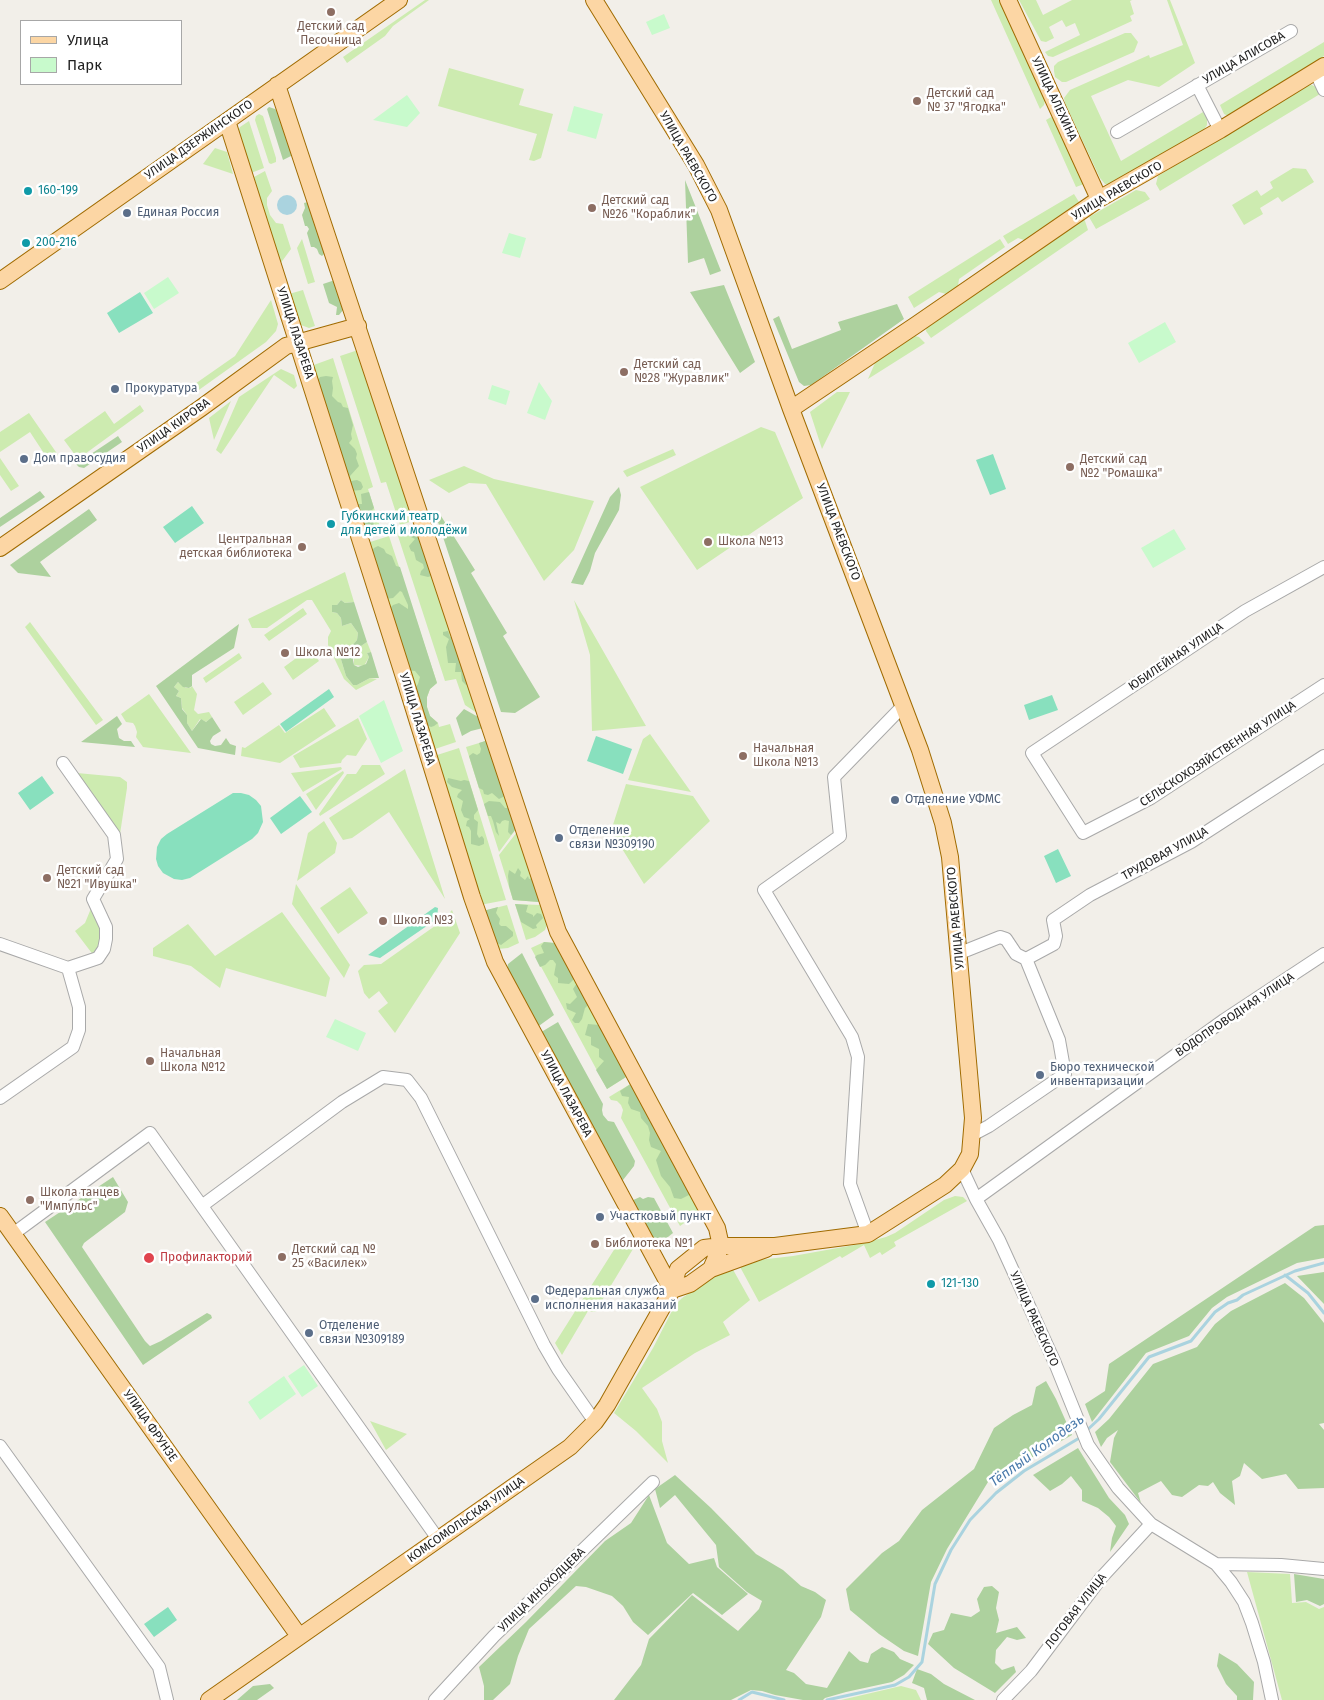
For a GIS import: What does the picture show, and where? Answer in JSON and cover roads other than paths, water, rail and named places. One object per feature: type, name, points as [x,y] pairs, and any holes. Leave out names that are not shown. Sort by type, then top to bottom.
[{"type":"main road","name":"УЛИЦА ДЗЕРЖИНСКОГО","points":[[0,281],[399,0]]},
{"type":"main road","name":"УЛИЦА РАЕВСКОГО","points":[[594,0],[696,165],[719,210],[791,408],[920,750],[943,823],[950,857],[972,1096],[970,1154],[962,1169]]},
{"type":"main road","name":"УЛИЦА АЛЕХИНА","points":[[1008,0],[1100,199]]},
{"type":"main road","name":"УЛИЦА РАЕВСКОГО","points":[[791,408],[1100,199],[1220,130],[1320,68]]},
{"type":"main road","points":[[277,85],[558,932],[717,1228],[721,1246],[711,1269]]},
{"type":"main road","name":"УЛИЦА ЛАЗАРЕВА","points":[[227,121],[472,897],[495,962],[672,1290]]},
{"type":"main road","name":"УЛИЦА КИРОВА","points":[[0,548],[201,408],[286,346],[358,326]]},
{"type":"main road","name":"КОМСОМОЛЬСКАЯ УЛИЦА","points":[[209,1700],[570,1447],[595,1422],[607,1405],[672,1290],[678,1269],[704,1248],[721,1246],[775,1246],[868,1234],[946,1185],[962,1169]]},
{"type":"main road","name":"УЛИЦА ФРУНЗЕ","points":[[4,1224],[299,1636]]},
{"type":"main road","name":"КОМСОМОЛЬСКАЯ УЛИЦА","points":[[672,1290],[690,1284],[711,1269],[775,1246]]},
{"type":"street","name":"УЛИЦА АЛИСОВА","points":[[1117,132],[1290,32]]},
{"type":"street","points":[[1320,68],[1324,90]]},
{"type":"street","name":"УЛИЦА АЛИСОВА","points":[[1197,85],[1220,130]]},
{"type":"street","name":"ЮБИЛЕЙНАЯ УЛИЦА","points":[[1083,833],[1032,753],[1245,611],[1324,567]]},
{"type":"street","name":"СЕЛЬСКОХОЗЯЙСТВЕННАЯ УЛИЦА","points":[[1083,833],[1151,798],[1324,685]]},
{"type":"street","points":[[868,1234],[850,1184],[858,1056],[852,1037],[764,890],[840,836],[834,777],[903,706]]},
{"type":"street","name":"ТРУДОВАЯ УЛИЦА","points":[[1026,958],[1054,944],[1056,936],[1053,920],[1090,895],[1191,842],[1324,756]]},
{"type":"street","points":[[0,944],[68,968],[98,958],[104,949],[106,927],[93,900],[117,859],[114,835],[64,763]]},
{"type":"street","points":[[960,953],[1000,938],[1006,939],[1016,954],[1026,958],[1059,1040],[1065,1074],[989,1126],[972,1135]]},
{"type":"street","name":"ВОДОПРОВОДНАЯ УЛИЦА","points":[[976,1199],[1224,1020],[1324,954]]},
{"type":"street","points":[[0,1098],[73,1047],[79,1030],[79,1007],[68,968]]},
{"type":"street","points":[[203,1205],[342,1102],[383,1077],[406,1080],[421,1098],[544,1345],[558,1369],[595,1422]]},
{"type":"street","points":[[4,1224],[150,1133],[203,1205],[438,1539]]},
{"type":"street","name":"УЛИЦА РАЕВСКОГО","points":[[962,1169],[999,1240],[1088,1445],[1118,1488],[1151,1524]]},
{"type":"street","points":[[0,1446],[159,1667],[167,1700]]},
{"type":"street","name":"УЛИЦА ИНОХОДЦЕВА","points":[[435,1700],[494,1636],[653,1482]]},
{"type":"street","points":[[1151,1524],[1216,1564],[1231,1582],[1244,1602],[1264,1662],[1272,1700]]},
{"type":"street","name":"ЛОГОВАЯ УЛИЦА","points":[[1003,1700],[1031,1670],[1101,1578],[1151,1524]]},
{"type":"street","points":[[1216,1564],[1281,1565],[1324,1569]]},
{"type":"water","points":[[283,195],[291,195],[297,201],[297,209],[291,215],[283,215],[277,209],[277,201]]},
{"type":"waterway","name":"Тёплый Колодезь","points":[[1085,1432],[1099,1419],[1149,1357],[1191,1341],[1215,1312],[1228,1303],[1295,1271],[1324,1263]]},
{"type":"waterway","points":[[1285,1275],[1308,1293],[1324,1313]]},
{"type":"waterway","name":"Тёплый Колодезь","points":[[827,1700],[895,1685],[909,1677],[922,1662],[935,1584],[951,1550],[970,1520],[996,1493],[1024,1471],[1081,1437]]},
{"type":"waterway","name":"Тёплый Колодезь","points":[[739,1700],[752,1692],[784,1700]]},
{"type":"place","name":"Детский сад Песочница","points":[[331,12]]},
{"type":"place","name":"Детский сад № 37 \"Ягодка\"","points":[[917,101]]},
{"type":"place","name":"160-199","points":[[28,191]]},
{"type":"place","name":"Детский сад №26 \"Кораблик\"","points":[[592,208]]},
{"type":"place","name":"Единая Россия","points":[[127,213]]},
{"type":"place","name":"200-216","points":[[26,243]]},
{"type":"place","name":"Детский сад №28 \"Журавлик\"","points":[[624,372]]},
{"type":"place","name":"Прокуратура","points":[[115,389]]},
{"type":"place","name":"Дом правосудия","points":[[24,459]]},
{"type":"place","name":"Детский сад №2 \"Ромашка\"","points":[[1070,467]]},
{"type":"place","name":"Губкинский театр для детей и молодёжи","points":[[331,524]]},
{"type":"place","name":"Школа №13","points":[[708,542]]},
{"type":"place","name":"Центральная детская библиотека","points":[[302,547]]},
{"type":"place","name":"Школа №12","points":[[285,653]]},
{"type":"place","name":"Начальная Школа №13","points":[[743,756]]},
{"type":"place","name":"Отделение УФМС","points":[[895,800]]},
{"type":"place","name":"Отделение связи №309190","points":[[559,838]]},
{"type":"place","name":"Детский сад №21 \"Ивушка\"","points":[[47,878]]},
{"type":"place","name":"Школа №3","points":[[383,921]]},
{"type":"place","name":"Начальная Школа №12","points":[[150,1061]]},
{"type":"place","name":"Бюро технической инвентаризации","points":[[1040,1075]]},
{"type":"place","name":"Школа танцев \"Импульс\"","points":[[30,1200]]},
{"type":"place","name":"Участковый пункт","points":[[600,1217]]},
{"type":"place","name":"Библиотека №1","points":[[595,1244]]},
{"type":"place","name":"Детский сад № 25 «Василек»","points":[[282,1257]]},
{"type":"place","name":"Профилакторий","points":[[149,1258]]},
{"type":"place","name":"121-130","points":[[931,1284]]},
{"type":"place","name":"Федеральная служба исполнения наказаний","points":[[535,1299]]},
{"type":"place","name":"Отделение связи №309189","points":[[309,1333]]}]
